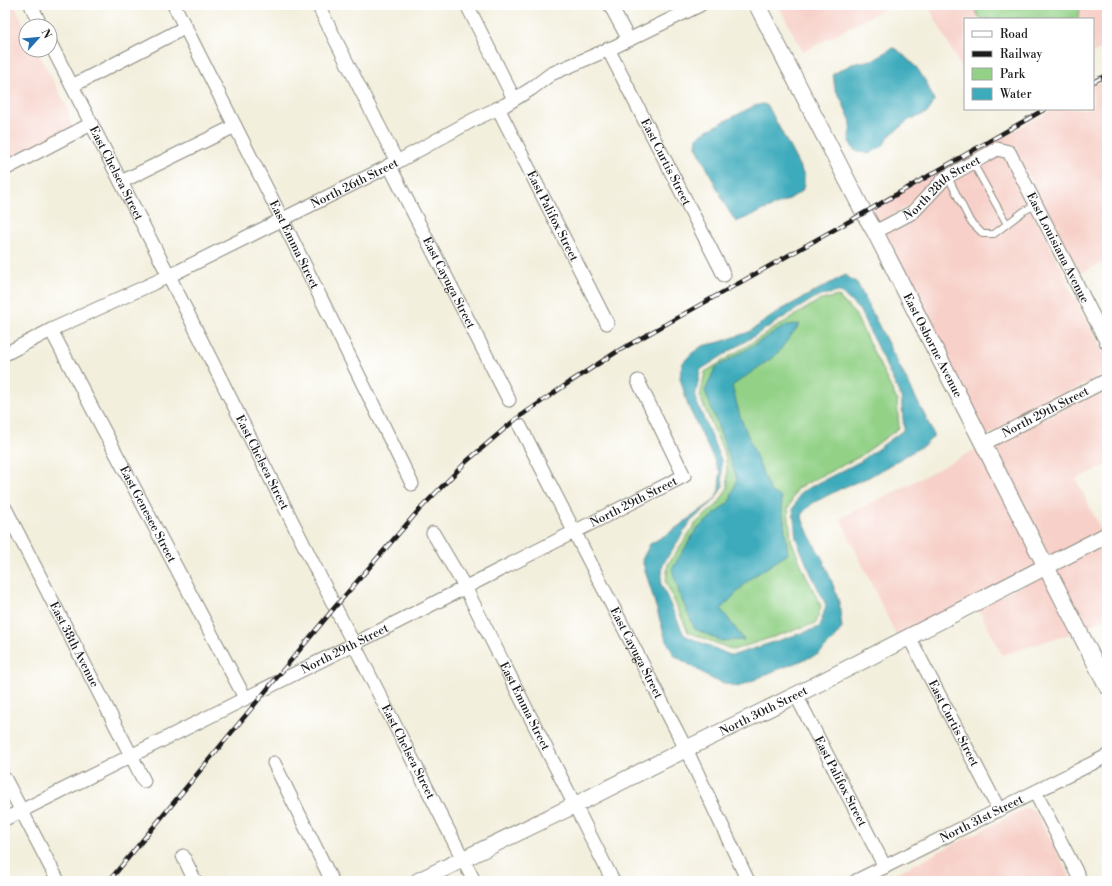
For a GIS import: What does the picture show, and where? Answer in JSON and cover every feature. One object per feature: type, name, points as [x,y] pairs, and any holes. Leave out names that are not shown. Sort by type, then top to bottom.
[{"type":"street","points":[[31,5],[37,18]]},
{"type":"street","name":"East Emma Street","points":[[174,5],[282,219],[412,484]]},
{"type":"street","name":"East Cayuga Street","points":[[318,5],[393,163],[509,400]]},
{"type":"street","points":[[466,5],[514,99]]},
{"type":"street","points":[[610,5],[629,40]]},
{"type":"street","name":"North 26th Street","points":[[5,354],[52,330],[169,276],[393,163],[514,99],[531,89],[551,74],[629,40],[700,5]]},
{"type":"street","name":"East Osborne Avenue","points":[[757,5],[1107,686]]},
{"type":"street","points":[[72,86],[186,27]]},
{"type":"street","name":"East Curtis Street","points":[[608,49],[724,275]]},
{"type":"street","name":"East Chelsea Street","points":[[58,58],[474,881]]},
{"type":"street","name":"East Palifox Street","points":[[498,108],[607,323]]},
{"type":"street","points":[[5,169],[91,124]]},
{"type":"street","points":[[121,182],[235,126]]},
{"type":"street","name":"North 28th Street","points":[[875,232],[913,212],[948,177],[997,149],[1009,152]]},
{"type":"street","name":"East Louisiana Avenue","points":[[1009,152],[1107,343]]},
{"type":"street","name":"East Genesee Street","points":[[52,330],[245,698]]},
{"type":"street","name":"North 29th Street","points":[[983,444],[1107,380]]},
{"type":"street","name":"North 29th Street","points":[[5,819],[684,476],[638,381]]},
{"type":"street","name":"East Cayuga Street","points":[[520,426],[686,749],[748,881]]},
{"type":"street","name":"East 38th Avenue","points":[[5,508],[144,781]]},
{"type":"street","name":"East Emma Street","points":[[433,533],[465,587],[613,881]]},
{"type":"street","name":"North 30th Street","points":[[418,881],[462,858],[575,805],[796,695],[1107,535]]},
{"type":"street","name":"East Curtis Street","points":[[909,637],[999,810]]},
{"type":"street","name":"East Palifox Street","points":[[796,695],[885,867]]},
{"type":"street","name":"North 31st Street","points":[[856,881],[1107,756]]},
{"type":"street","points":[[274,763],[332,881]]},
{"type":"street","points":[[5,779],[58,881]]},
{"type":"street","points":[[1035,792],[1077,880]]},
{"type":"street","points":[[183,856],[195,881]]},
{"type":"lane","points":[[973,163],[1007,224]]},
{"type":"lane","points":[[948,177],[970,220],[983,234],[994,234],[1024,211],[1036,205]]},
{"type":"shaded area","points":[[5,5],[14,5],[21,18],[18,18],[18,58],[41,58],[67,107],[71,126],[5,161]]},
{"type":"shaded area","points":[[778,5],[891,5],[803,52]]},
{"type":"shaded area","points":[[928,5],[1107,5],[1107,45],[1094,52],[1094,18],[964,18],[964,74]]},
{"type":"shaded area","points":[[1107,78],[1107,261],[1079,274],[1016,151],[1017,148],[1012,145],[877,224],[868,208],[1051,110],[1094,110],[1094,85]]},
{"type":"shaded area","points":[[997,156],[1005,157],[1067,280],[1065,281],[1107,357],[1107,373],[986,436],[883,234],[949,182]]},
{"type":"shaded area","points":[[1107,386],[1107,465],[1076,479],[1102,532],[1049,559],[991,446]]},
{"type":"shaded area","points":[[978,448],[1038,565],[897,637],[840,518],[900,489]]},
{"type":"shaded area","points":[[1107,542],[1107,618],[1084,628],[1054,569]]},
{"type":"shaded area","points":[[1043,574],[1073,633],[1002,655],[978,608]]},
{"type":"shaded area","points":[[1026,808],[1034,810],[1070,876],[1060,881],[881,881]]},
{"type":"green space","points":[[973,5],[1081,5],[1078,18],[980,18]]},
{"type":"green space","points":[[838,296],[855,314],[897,400],[899,428],[859,457],[797,488],[788,509],[791,540],[821,606],[816,623],[733,650],[688,632],[666,582],[668,564],[696,523],[718,504],[728,487],[726,458],[700,397],[705,372],[818,301]]},
{"type":"water","points":[[892,48],[897,49],[917,68],[926,82],[934,100],[932,106],[927,113],[909,120],[888,137],[883,146],[869,154],[854,150],[849,141],[851,122],[835,89],[833,74],[852,64],[876,59]]},
{"type":"water","points":[[763,104],[768,106],[804,175],[804,185],[802,191],[788,200],[736,222],[727,208],[696,146],[697,138],[702,133],[754,106]]},
{"type":"water","points":[[845,275],[857,283],[926,418],[933,433],[933,437],[926,444],[869,477],[842,488],[813,503],[803,512],[802,518],[809,535],[823,560],[839,602],[842,628],[819,654],[774,671],[738,687],[714,680],[674,655],[665,637],[642,560],[650,544],[669,533],[714,501],[691,521],[663,564],[661,584],[684,635],[730,655],[734,655],[817,628],[820,626],[826,605],[796,538],[793,509],[801,492],[861,461],[904,429],[901,397],[860,311],[841,292],[816,297],[700,371],[695,398],[721,460],[723,486],[716,498],[719,490],[720,472],[688,406],[680,378],[682,364],[691,354],[702,346],[720,342],[749,332],[781,310]]},
{"type":"water","points":[[800,324],[776,355],[732,386],[740,416],[770,491],[781,497],[788,554],[751,578],[721,609],[744,640],[721,641],[695,629],[680,596],[672,569],[696,530],[730,501],[737,479],[705,391],[715,368],[787,325]]},
{"type":"railway","points":[[1094,82],[1107,75]]},
{"type":"railway","points":[[109,881],[335,607],[419,510],[467,461],[516,419],[618,351],[864,213],[1043,110]]}]
